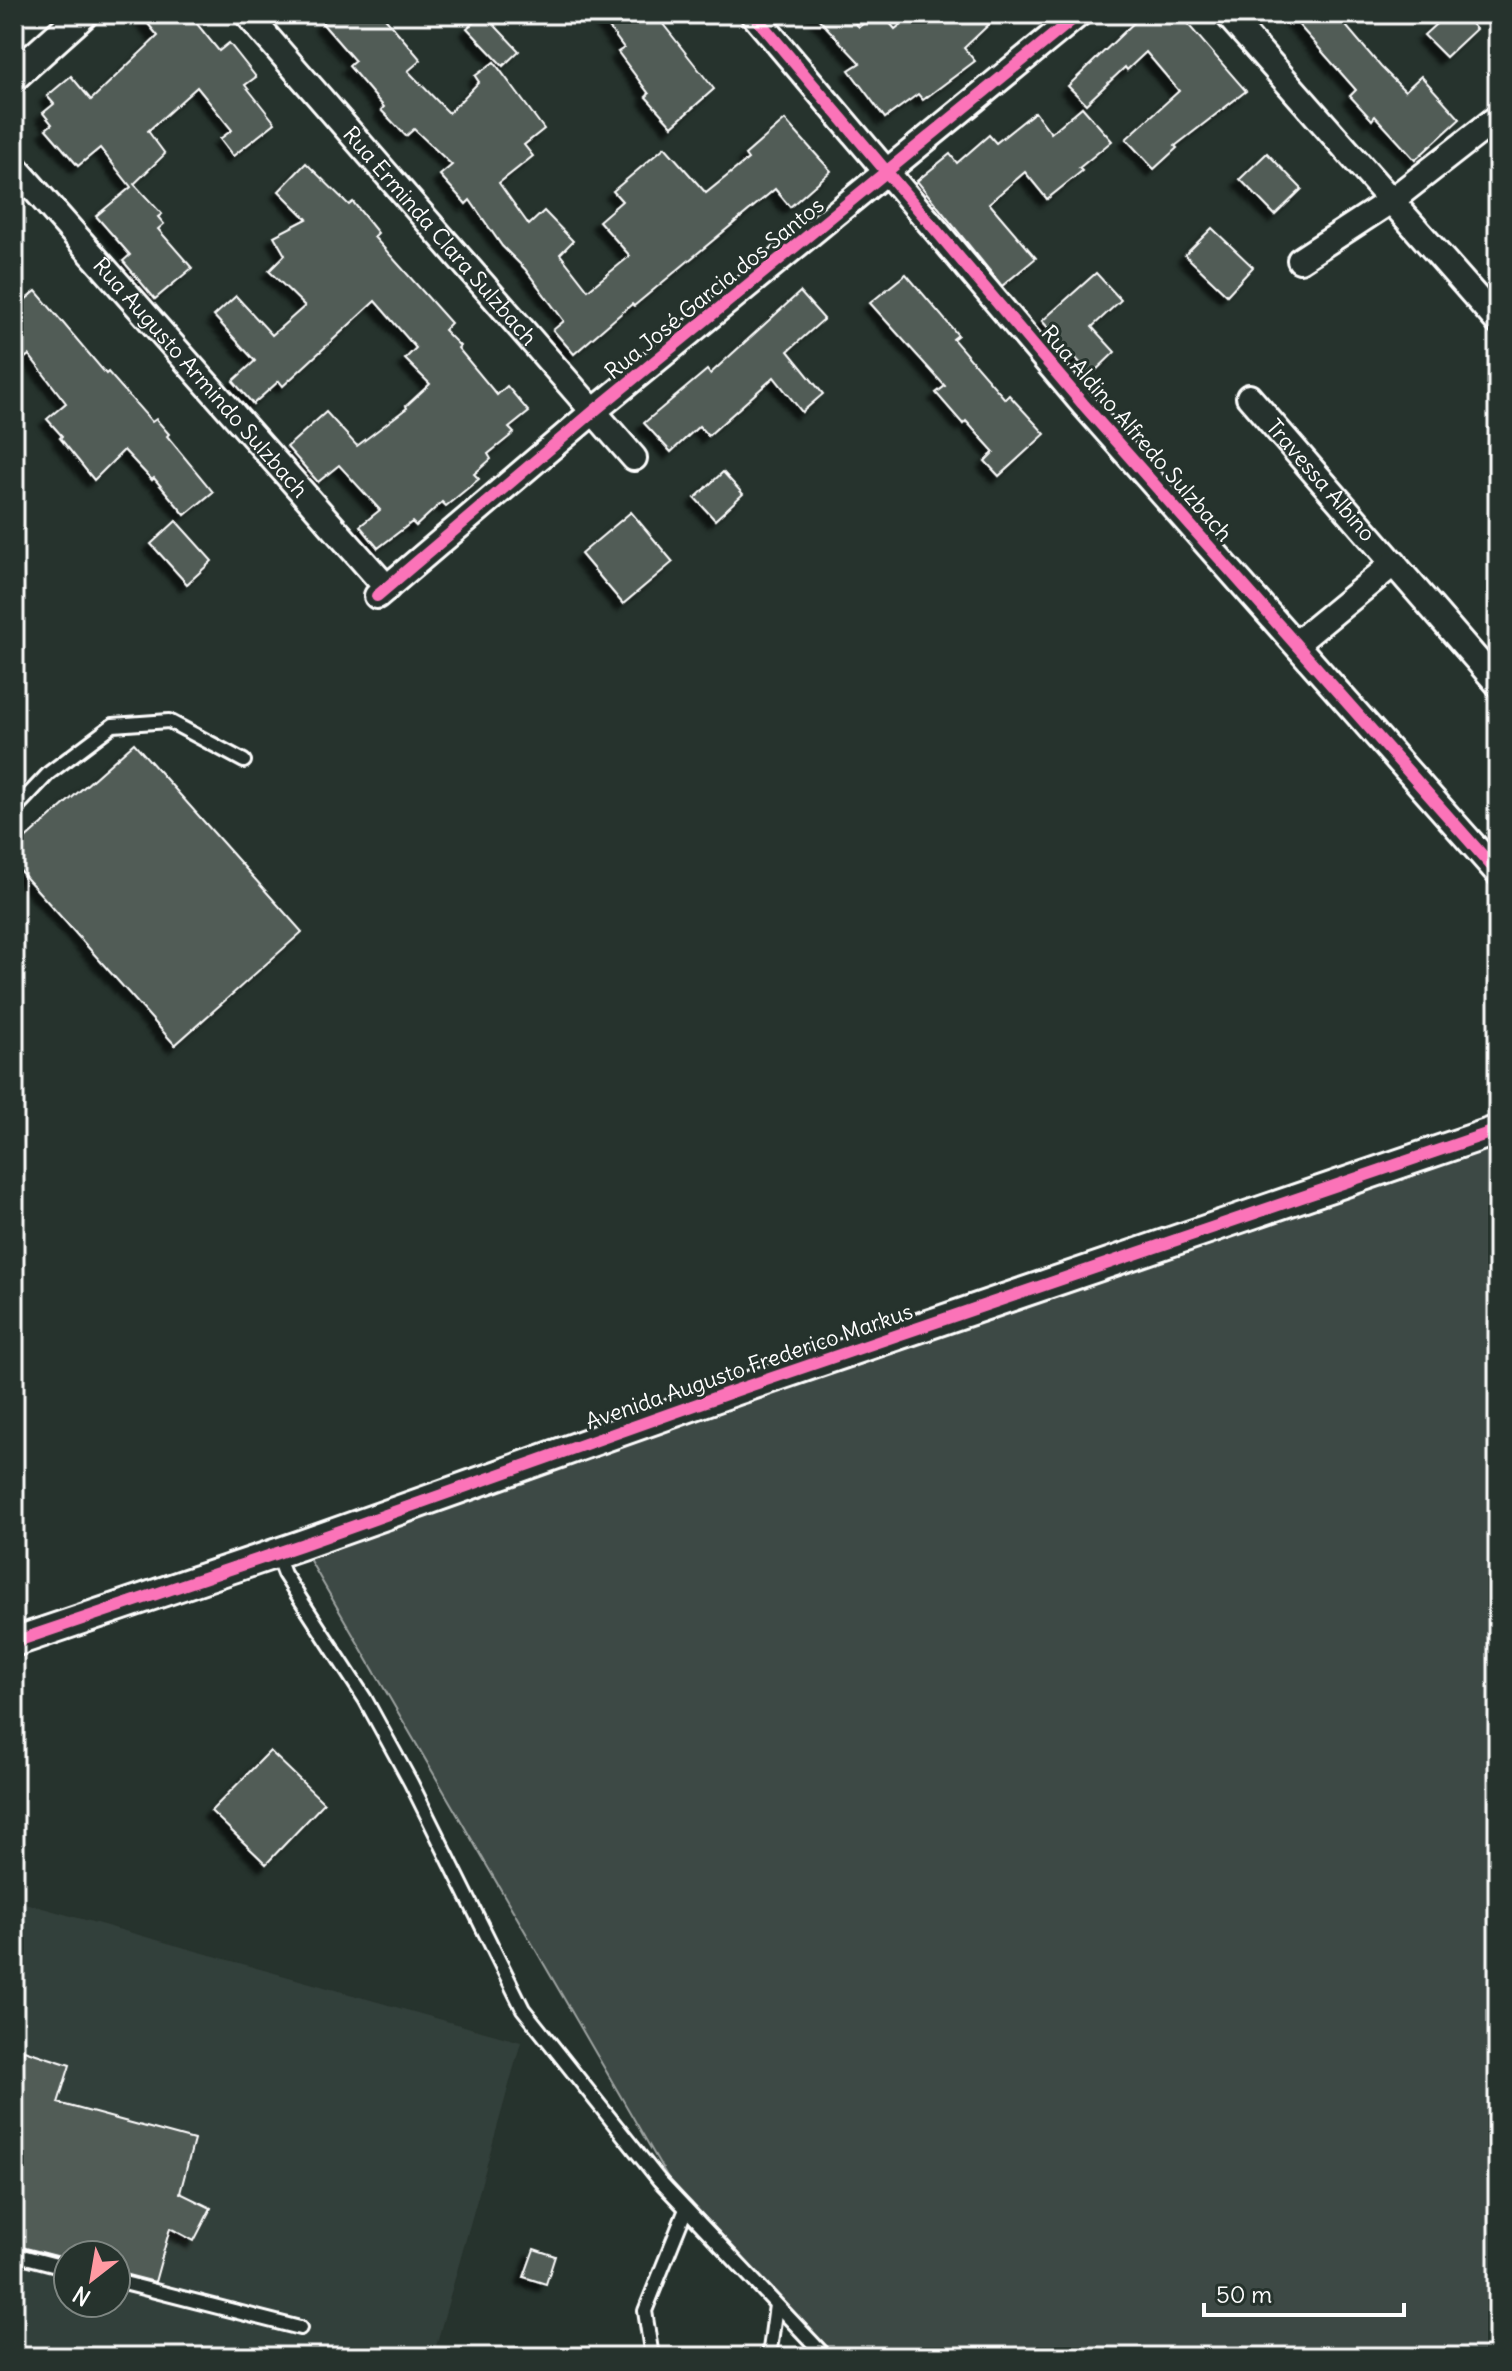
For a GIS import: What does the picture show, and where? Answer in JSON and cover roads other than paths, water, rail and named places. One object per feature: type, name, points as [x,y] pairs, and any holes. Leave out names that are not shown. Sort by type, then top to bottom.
[{"type":"street","points":[[14,76],[83,14]]},
{"type":"street","name":"Rua Erminda Clara Sulzbach","points":[[247,14],[634,458]]},
{"type":"street","name":"Rua Aldino Alfredo Sulzbach","points":[[753,14],[1083,404],[1498,873]]},
{"type":"street","name":"Rua José Garcia dos Santos","points":[[382,592],[594,411],[1079,14]]},
{"type":"street","points":[[1227,14],[1498,322]]},
{"type":"street","points":[[1300,260],[1392,200],[1498,117]]},
{"type":"street","name":"Rua Augusto Armindo Sulzbach","points":[[14,166],[382,592]]},
{"type":"street","name":"Travessa Albino","points":[[1249,397],[1498,684]]},
{"type":"street","points":[[1297,643],[1394,563]]},
{"type":"street","name":"Avenida Augusto Frederico Markus","points":[[14,1642],[737,1390],[1498,1130]]},
{"type":"lane","points":[[14,810],[49,773],[113,725],[169,721],[244,761]]},
{"type":"lane","points":[[276,1553],[284,1574],[365,1699],[411,1783],[523,2009],[659,2180],[826,2357]]},
{"type":"lane","points":[[652,2357],[645,2311],[686,2209]]},
{"type":"lane","points":[[14,2254],[52,2264]]},
{"type":"lane","points":[[132,2285],[300,2328]]},
{"type":"lane","points":[[769,2357],[776,2305]]}]
